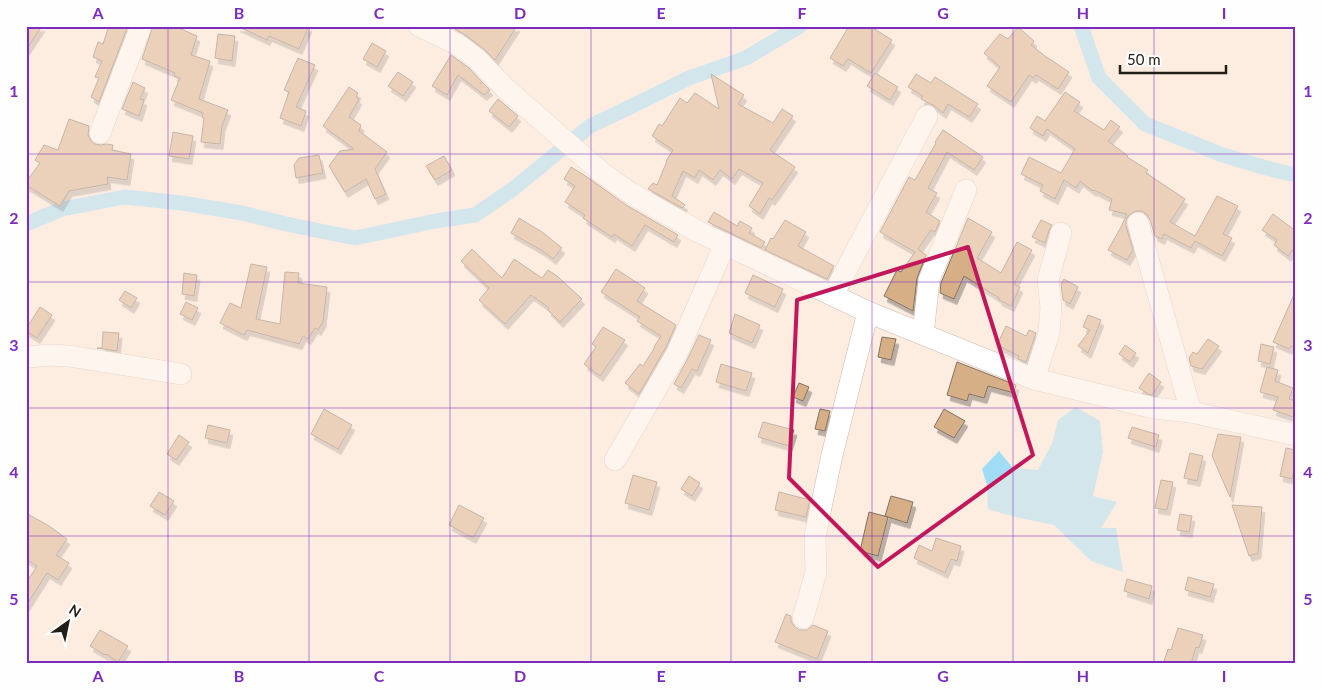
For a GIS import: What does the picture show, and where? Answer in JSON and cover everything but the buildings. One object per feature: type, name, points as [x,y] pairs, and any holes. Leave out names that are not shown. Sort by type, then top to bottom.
[{"type":"street","points":[[100,133],[141,26]]},
{"type":"street","points":[[419,26],[457,44],[477,59],[506,89],[602,174],[632,194],[697,231],[868,312],[1034,379],[1154,408],[1191,412],[1296,435]]},
{"type":"street","points":[[833,295],[927,116]]},
{"type":"street","points":[[923,334],[929,280],[966,190]]},
{"type":"street","points":[[1138,223],[1191,412]]},
{"type":"street","points":[[1034,379],[1049,333],[1051,307],[1048,280],[1061,233]]},
{"type":"street","points":[[615,460],[677,353],[725,244]]},
{"type":"street","points":[[802,618],[816,572],[816,527],[868,312]]},
{"type":"street","points":[[27,362],[47,355],[69,356],[181,374]]},
{"type":"highlighted area","points":[[968,247],[1033,455],[878,567],[789,478],[797,300]]},
{"type":"water","points":[[1076,407],[1100,421],[1103,452],[1093,496],[1117,502],[1101,528],[1116,528],[1123,572],[1091,561],[1054,525],[988,509],[987,485],[982,469],[999,451],[1013,468],[1038,470],[1053,441],[1058,420]]},
{"type":"waterway","points":[[26,224],[62,209],[125,197],[182,203],[242,213],[355,238],[475,215],[513,189],[590,126],[689,78],[746,58],[800,26]]},
{"type":"waterway","points":[[1081,26],[1099,78],[1145,124],[1220,154],[1296,175]]}]
